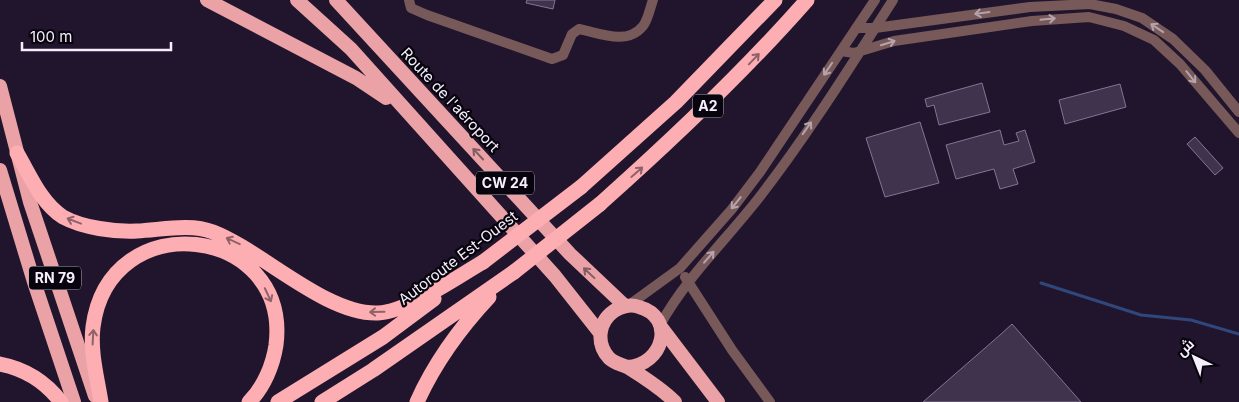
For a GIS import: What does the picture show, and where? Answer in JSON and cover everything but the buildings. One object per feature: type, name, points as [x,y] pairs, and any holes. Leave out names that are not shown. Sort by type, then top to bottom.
[{"type":"highway","points":[[207,0],[375,88],[423,129]]},
{"type":"highway","name":"CW 24","points":[[297,0],[334,32],[423,129],[555,276],[600,333]]},
{"type":"highway","points":[[326,0],[387,57]]},
{"type":"highway","name":"Route de l'aéroport","points":[[336,0],[570,254],[627,306]]},
{"type":"highway","name":"Autoroute Est-Ouest","points":[[278,402],[382,337],[581,187],[676,102],[775,0]]},
{"type":"highway","name":"A2","points":[[322,402],[373,370],[514,272],[600,204],[712,102],[758,56],[807,0]]},
{"type":"highway","name":"RN 79","points":[[0,86],[30,202],[97,402]]},
{"type":"highway","points":[[17,153],[40,195],[63,216],[78,223],[135,231],[177,228],[210,231],[239,243],[334,303],[356,310],[378,313],[399,308],[435,290],[483,262]]},
{"type":"highway","name":"RN 79","points":[[0,170],[34,282],[74,402]]},
{"type":"highway","points":[[101,402],[92,351],[93,327],[98,307],[108,284],[122,268],[138,256],[174,244],[193,243],[213,246],[247,266],[259,279],[270,296],[277,336],[274,355],[266,377],[249,402]]},
{"type":"highway","points":[[416,402],[430,374],[456,334],[514,272]]},
{"type":"highway","points":[[675,402],[666,393],[627,367],[610,359],[604,351],[600,333],[608,316],[627,306],[644,308],[651,312],[718,402]]},
{"type":"highway","points":[[627,367],[647,363],[654,356],[662,337],[660,326]]},
{"type":"highway","points":[[0,364],[28,373],[44,383],[61,402]]},
{"type":"street","points":[[409,0],[412,8],[427,16],[552,59],[563,55],[572,34],[579,29],[624,38],[635,33],[644,26],[653,0]]},
{"type":"street","points":[[627,306],[680,268],[747,190],[875,0]]},
{"type":"street","points":[[660,326],[688,281],[759,197],[860,52],[892,0]]},
{"type":"street","points":[[856,28],[875,28],[1030,7],[1090,4],[1116,9],[1142,18],[1173,39],[1205,70],[1239,112]]},
{"type":"street","points":[[841,51],[860,52],[901,40],[1032,21],[1089,17],[1124,26],[1154,40],[1180,64],[1239,133]]},
{"type":"street","points":[[680,268],[732,350],[770,402]]},
{"type":"waterway","points":[[1041,283],[1141,315],[1191,320],[1239,334]]}]
